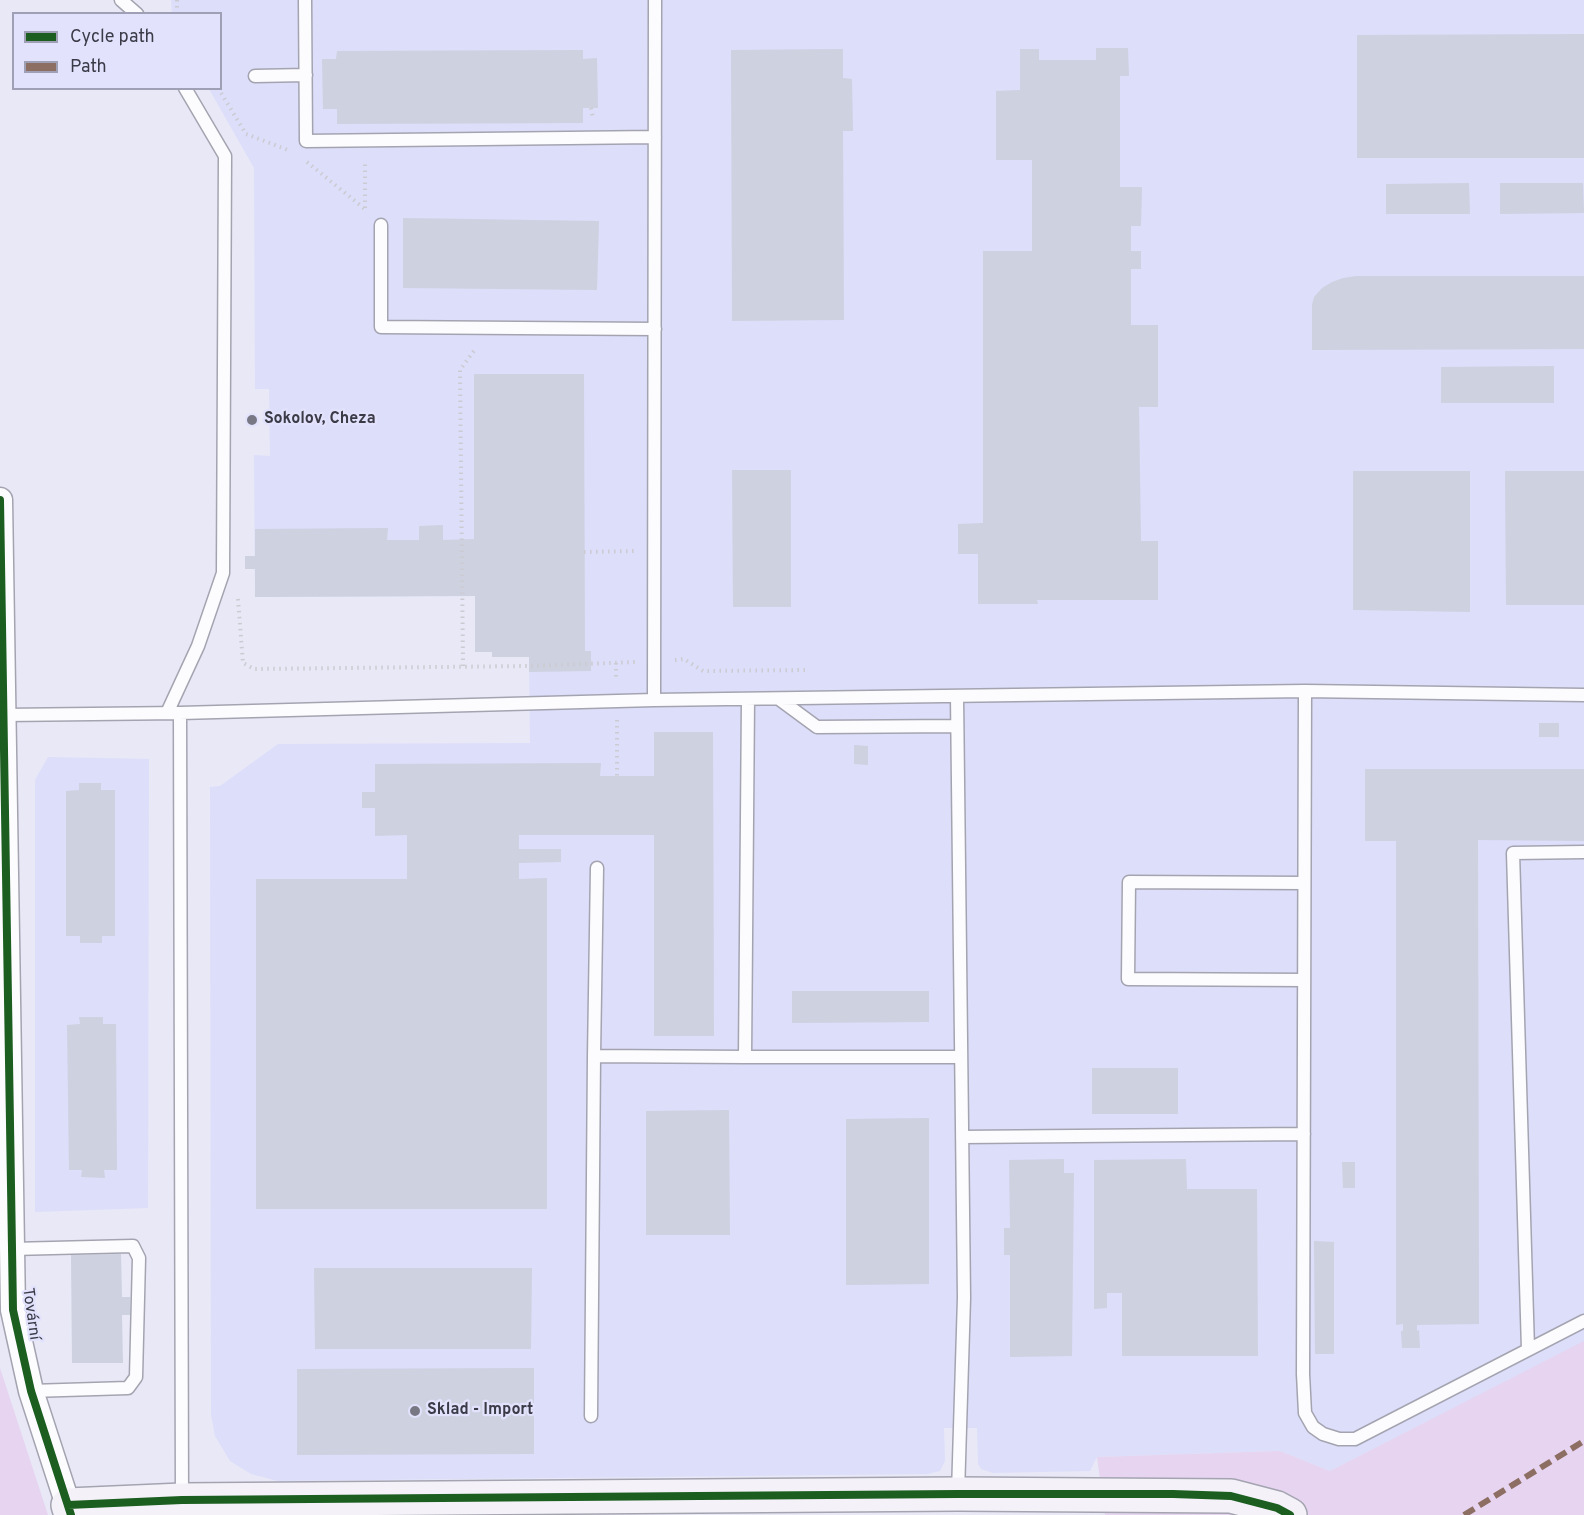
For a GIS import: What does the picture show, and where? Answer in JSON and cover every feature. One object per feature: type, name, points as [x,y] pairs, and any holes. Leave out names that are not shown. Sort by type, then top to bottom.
[{"type":"street","name":"Tovární","points":[[0,500],[4,715],[5,1120],[13,1310],[31,1391],[69,1510]]},
{"type":"street","points":[[69,1510],[182,1500],[1173,1494],[1231,1496],[1277,1508],[1290,1515]]},
{"type":"lane","points":[[121,0],[135,12]]},
{"type":"lane","points":[[305,0],[306,141],[655,137]]},
{"type":"lane","points":[[654,700],[655,0]]},
{"type":"lane","points":[[255,76],[306,75]]},
{"type":"lane","points":[[167,714],[198,646],[223,573],[225,156],[186,90]]},
{"type":"lane","points":[[381,225],[381,327],[655,329]]},
{"type":"lane","points":[[4,715],[167,714],[654,700],[1305,691],[1584,695]]},
{"type":"lane","points":[[1305,691],[1303,1374],[1305,1413],[1313,1427],[1323,1434],[1339,1439],[1355,1438],[1584,1321]]},
{"type":"lane","points":[[957,696],[964,1298],[958,1494]]},
{"type":"lane","points":[[745,1057],[748,699]]},
{"type":"lane","points":[[779,699],[817,727],[957,726]]},
{"type":"lane","points":[[180,713],[182,1500]]},
{"type":"lane","points":[[1528,1349],[1513,853],[1584,852]]},
{"type":"lane","points":[[591,1416],[597,868]]},
{"type":"lane","points":[[1304,883],[1129,882],[1128,978],[1304,980]]},
{"type":"lane","points":[[594,1056],[961,1057]]},
{"type":"lane","points":[[962,1137],[1304,1134]]},
{"type":"lane","points":[[12,1249],[133,1246],[139,1258],[136,1377],[128,1388],[31,1391]]},
{"type":"path","points":[[365,141],[365,209]]},
{"type":"path","points":[[463,666],[460,370],[490,328]]},
{"type":"path","points":[[584,552],[654,550]]},
{"type":"path","points":[[238,589],[243,663],[254,669],[463,666],[684,659],[703,671],[806,670]]},
{"type":"shaded area","points":[[171,0],[1584,0],[1584,1342],[1330,1471],[1280,1451],[1097,1457],[1090,1471],[993,1473],[981,1469],[978,1464],[977,1428],[944,1428],[945,1461],[940,1471],[928,1474],[278,1481],[251,1474],[230,1461],[215,1436],[211,1415],[210,787],[220,786],[278,744],[530,743],[529,657],[492,657],[492,652],[475,652],[475,596],[255,597],[254,455],[270,456],[269,389],[255,389],[254,168],[210,90],[222,90],[222,12],[172,12]]},
{"type":"shaded area","points":[[48,757],[149,759],[148,1208],[35,1212],[35,780]]},
{"type":"shaded area","points":[[1584,1341],[1584,1515],[1105,1515],[1097,1457],[1280,1451],[1330,1471]]},
{"type":"shaded area","points":[[0,1368],[48,1515],[0,1515]]},
{"type":"building","points":[[1584,34],[1584,158],[1357,158],[1357,35]]},
{"type":"building","points":[[1096,48],[1128,48],[1129,76],[1120,76],[1120,187],[1142,187],[1141,226],[1131,226],[1131,251],[1141,251],[1141,269],[1131,269],[1131,325],[1158,325],[1158,407],[1139,407],[1141,541],[1158,541],[1158,600],[1037,600],[1038,604],[978,604],[978,554],[958,554],[958,524],[983,523],[983,251],[1032,251],[1032,160],[996,160],[996,91],[1020,90],[1020,49],[1039,49],[1039,60],[1096,60]]},
{"type":"building","points":[[843,49],[843,78],[852,79],[853,131],[843,131],[844,320],[732,321],[731,50]]},
{"type":"building","points":[[583,50],[583,59],[597,58],[598,108],[583,108],[583,123],[337,124],[337,109],[323,109],[322,59],[336,59],[337,51]]},
{"type":"building","points":[[1469,183],[1470,214],[1386,214],[1386,184]]},
{"type":"building","points":[[1500,183],[1583,183],[1584,213],[1500,214]]},
{"type":"building","points":[[403,218],[599,221],[597,290],[403,288]]},
{"type":"building","points":[[1356,276],[1584,276],[1584,349],[1312,350],[1314,297],[1332,282]]},
{"type":"building","points":[[1554,366],[1554,403],[1441,403],[1441,367]]},
{"type":"building","points":[[474,374],[584,374],[585,651],[591,651],[591,671],[529,672],[529,657],[492,657],[492,652],[475,652],[475,596],[255,597],[255,569],[245,569],[245,556],[255,556],[255,529],[388,528],[387,540],[419,540],[419,526],[443,525],[443,540],[474,539]]},
{"type":"building","points":[[732,470],[791,470],[791,607],[733,607]]},
{"type":"building","points":[[1353,471],[1470,471],[1470,612],[1353,610]]},
{"type":"building","points":[[1505,471],[1584,471],[1584,605],[1506,605]]},
{"type":"building","points":[[1539,723],[1559,723],[1559,737],[1539,737]]},
{"type":"building","points":[[654,732],[713,732],[714,1036],[654,1036],[654,835],[519,835],[519,849],[561,849],[561,862],[519,863],[519,879],[547,878],[547,1209],[256,1209],[256,879],[407,879],[407,835],[375,836],[375,808],[362,808],[362,792],[375,792],[375,764],[601,763],[600,776],[654,776]]},
{"type":"building","points":[[854,745],[868,746],[868,765],[854,764]]},
{"type":"building","points":[[1365,769],[1584,769],[1584,841],[1478,840],[1479,1324],[1417,1325],[1420,1348],[1402,1348],[1403,1324],[1396,1325],[1396,841],[1365,841]]},
{"type":"building","points":[[79,783],[101,783],[101,790],[115,790],[115,936],[102,936],[102,943],[80,943],[80,936],[66,936],[66,791],[79,790]]},
{"type":"building","points":[[792,991],[929,991],[929,1022],[792,1023]]},
{"type":"building","points":[[79,1017],[103,1017],[103,1024],[116,1024],[117,1170],[104,1170],[105,1178],[81,1177],[82,1170],[69,1170],[67,1025],[80,1024]]},
{"type":"building","points":[[1092,1068],[1178,1068],[1178,1114],[1092,1114]]},
{"type":"building","points":[[729,1110],[730,1235],[646,1235],[646,1111]]},
{"type":"building","points":[[929,1118],[929,1284],[846,1285],[846,1119]]},
{"type":"building","points":[[1064,1159],[1064,1173],[1074,1173],[1072,1356],[1010,1357],[1010,1255],[1004,1255],[1004,1228],[1010,1228],[1009,1160]]},
{"type":"building","points":[[1186,1159],[1187,1189],[1257,1189],[1258,1356],[1122,1356],[1122,1293],[1107,1293],[1107,1308],[1094,1309],[1094,1160]]},
{"type":"building","points":[[1342,1162],[1355,1162],[1355,1188],[1343,1188]]},
{"type":"building","points":[[1314,1241],[1334,1242],[1334,1354],[1315,1354]]},
{"type":"building","points":[[121,1254],[122,1297],[130,1297],[130,1315],[122,1315],[123,1363],[72,1363],[71,1255]]},
{"type":"building","points":[[314,1268],[532,1268],[531,1349],[315,1349]]},
{"type":"building","name":"Sklad - Import","points":[[534,1368],[534,1454],[297,1455],[297,1369]]},
{"type":"marked path","points":[[1464,1515],[1584,1441]]},
{"type":"cycle path","points":[[0,500],[13,1310],[31,1391],[71,1515]]},
{"type":"cycle path","points":[[68,1505],[182,1500],[1173,1494],[1231,1496],[1277,1508],[1290,1515]]},
{"type":"place","name":"Sokolov, Cheza","points":[[252,420]]},
{"type":"place","name":"Sklad - Import","points":[[415,1411]]}]
